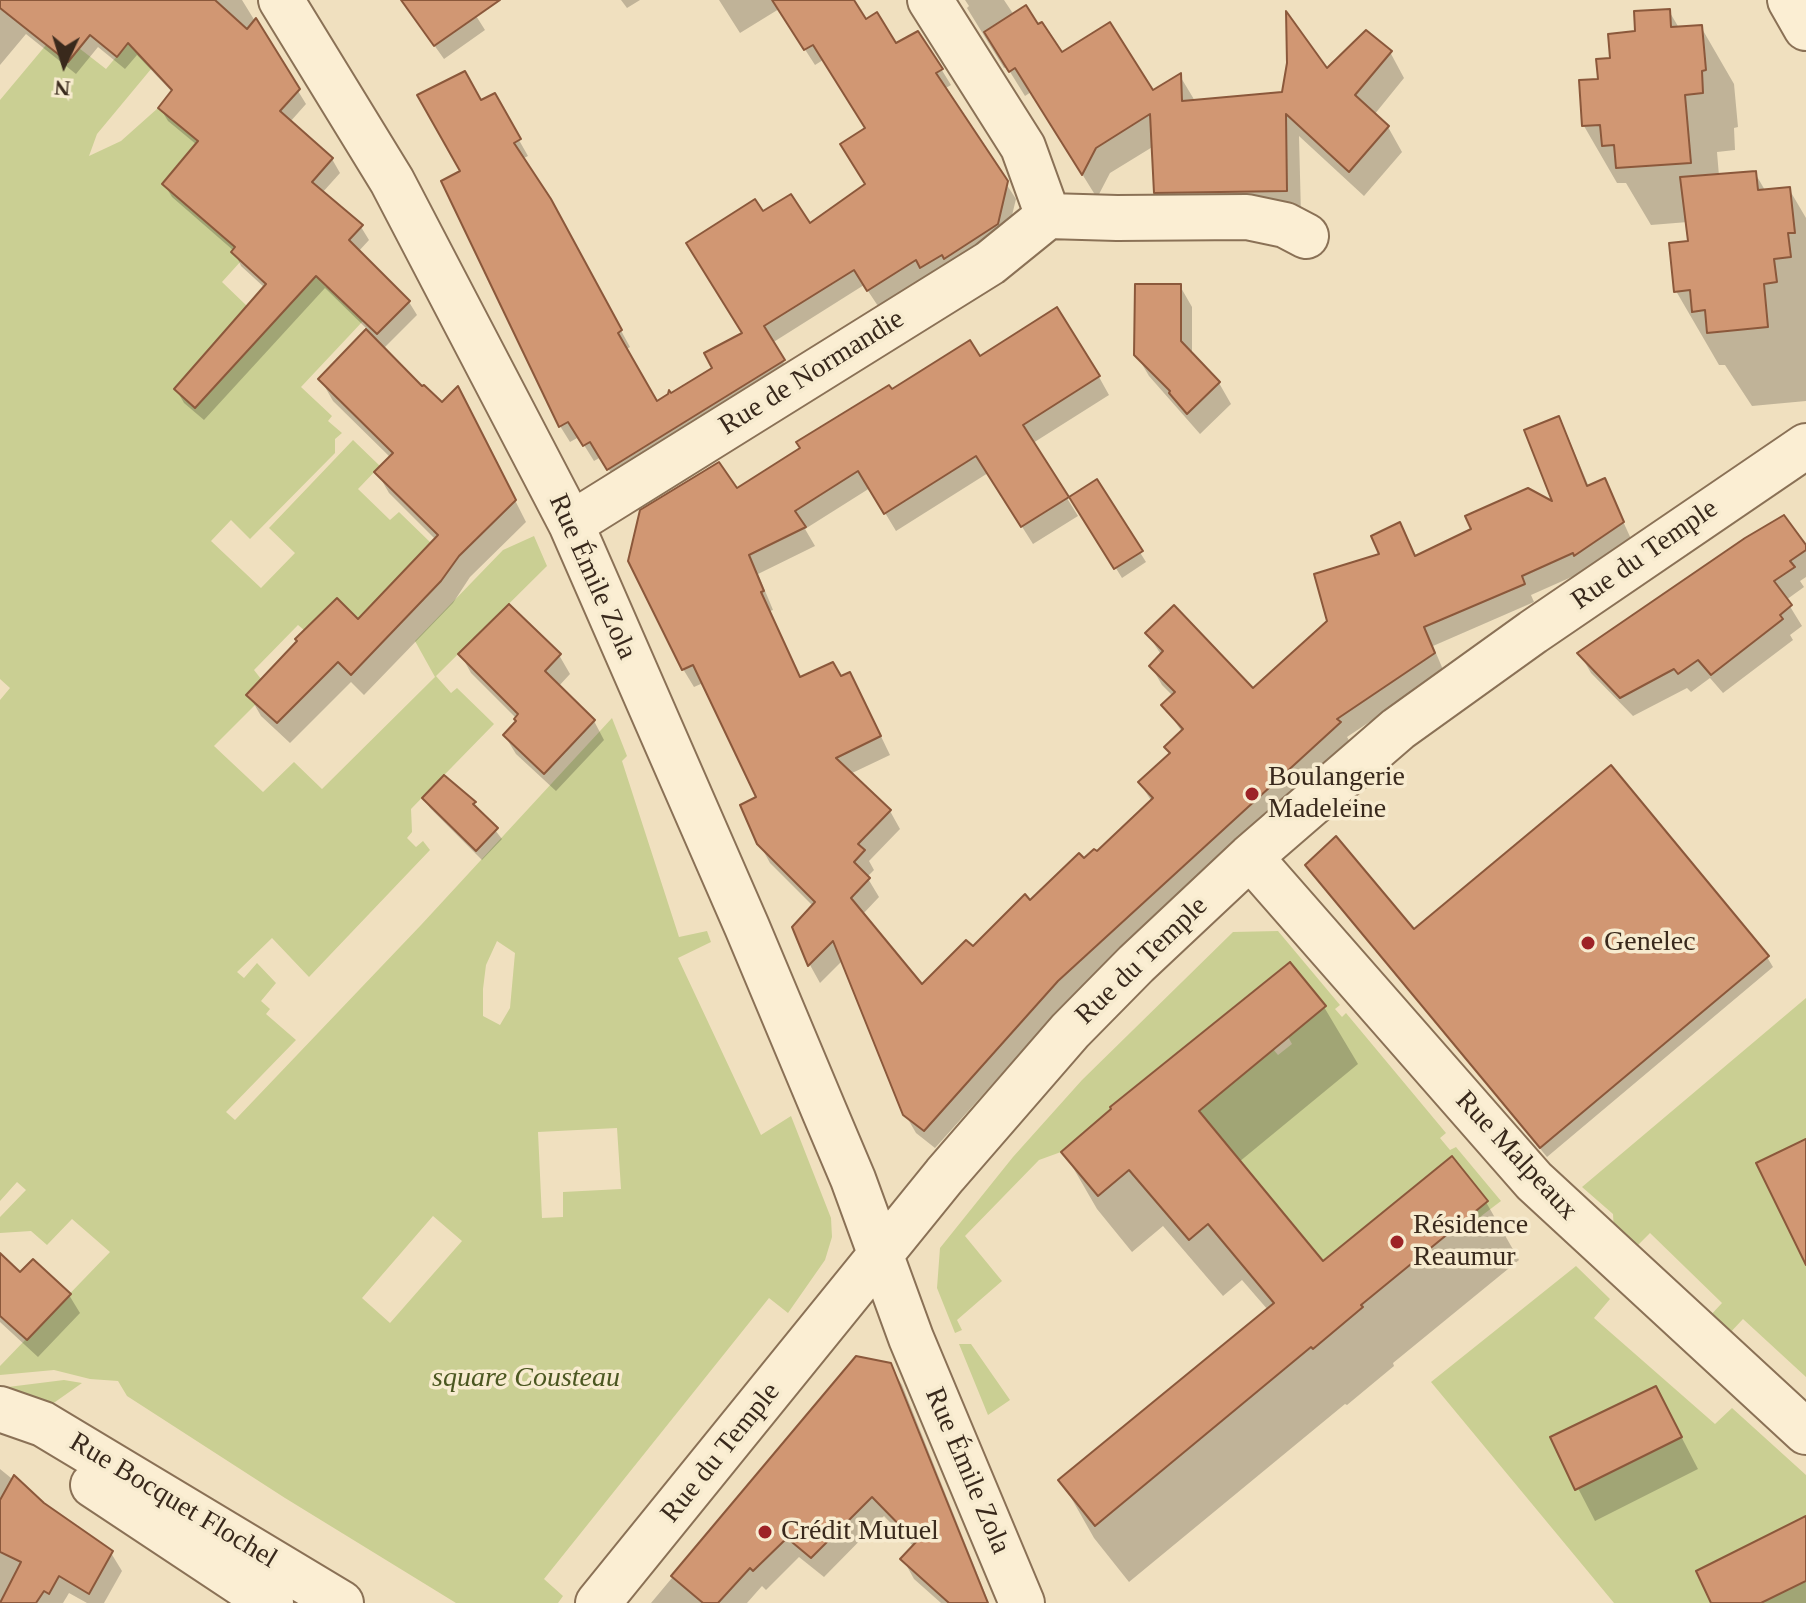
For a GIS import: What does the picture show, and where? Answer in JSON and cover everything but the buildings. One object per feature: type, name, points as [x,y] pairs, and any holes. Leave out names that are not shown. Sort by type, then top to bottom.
[{"type":"street","name":"Rue Émile Zola","points":[[281,0],[392,181],[571,524],[853,1179],[911,1338],[1022,1603]]},
{"type":"street","points":[[930,0],[1023,147],[1048,216],[1247,217],[1285,225],[1306,236]]},
{"type":"street","points":[[1790,0],[1806,28]]},
{"type":"street","name":"Rue de Normandie","points":[[571,524],[990,263],[1048,216]]},
{"type":"street","name":"Rue du Temple","points":[[598,1603],[945,1175],[1070,1031],[1136,964],[1250,857],[1398,729],[1533,632],[1806,446]]},
{"type":"street","name":"Rue Malpeaux","points":[[1250,857],[1525,1172],[1806,1432]]},
{"type":"street","name":"Rue Bocquet Flochel","points":[[0,1410],[99,1490],[271,1603]]},
{"type":"street","name":"Rue Bocquet Flochel","points":[[0,1410],[43,1424],[341,1603]]},
{"type":"green space","name":"square Cousteau","points":[[164,0],[176,39],[97,134],[89,156],[121,141],[158,108],[172,119],[248,62],[269,38],[275,49],[162,183],[207,222],[245,236],[231,252],[241,261],[222,282],[247,306],[224,376],[316,276],[363,321],[301,387],[332,416],[328,421],[342,433],[335,439],[335,453],[250,539],[231,520],[211,541],[261,588],[295,553],[269,528],[353,440],[380,466],[358,489],[390,520],[399,512],[431,543],[358,619],[337,598],[304,630],[298,625],[254,670],[261,679],[246,695],[256,704],[214,746],[263,792],[294,762],[322,789],[435,677],[415,641],[503,550],[534,536],[547,566],[436,676],[451,693],[457,688],[494,724],[411,809],[412,832],[407,838],[416,847],[423,841],[430,850],[309,977],[272,938],[237,972],[244,978],[257,963],[276,983],[261,1001],[270,1009],[266,1014],[296,1040],[226,1112],[235,1120],[612,718],[627,756],[622,761],[679,937],[707,931],[711,942],[678,958],[761,1135],[791,1116],[831,1218],[832,1237],[825,1260],[788,1313],[769,1298],[544,1579],[563,1596],[558,1603],[456,1603],[127,1396],[118,1381],[90,1379],[54,1370],[0,1375],[0,1366],[110,1252],[72,1219],[47,1245],[31,1231],[0,1233],[0,1217],[26,1190],[17,1182],[0,1201],[0,700],[10,688],[0,679],[0,100],[46,45],[68,62],[79,48],[106,69]],"holes":[[[497,941],[515,953],[510,1008],[500,1025],[483,1016],[486,965]],[[617,1128],[621,1189],[563,1192],[563,1217],[542,1218],[538,1132]],[[433,1216],[462,1241],[390,1323],[362,1298]]]},
{"type":"green space","points":[[1278,931],[1340,1005],[1335,1009],[1342,1017],[1346,1013],[1446,1133],[1440,1138],[1450,1150],[1456,1147],[1501,1201],[1455,1236],[1450,1232],[1323,1261],[1199,1111],[1273,1049],[1278,1055],[1292,1044],[1288,1037],[1326,1006],[1289,962],[1110,1106],[1111,1109],[1061,1152],[1039,1160],[965,1236],[1002,1281],[957,1320],[962,1330],[955,1333],[937,1288],[940,1248],[1013,1157],[1082,1080],[1233,932]]},
{"type":"green space","points":[[1806,998],[1806,1377],[1743,1319],[1727,1336],[1708,1318],[1722,1303],[1650,1233],[1635,1248],[1614,1232],[1613,1214],[1582,1187]]},
{"type":"green space","points":[[1576,1266],[1610,1299],[1594,1318],[1715,1424],[1732,1408],[1806,1475],[1806,1603],[1614,1603],[1431,1382]]},
{"type":"green space","points":[[959,1344],[971,1344],[1010,1400],[988,1415]]},
{"type":"green space","points":[[64,1380],[82,1383],[48,1407],[0,1388]]},
{"type":"place","name":"Boulangerie Madeleine","points":[[1252,794]]},
{"type":"place","name":"Genelec","points":[[1588,943]]},
{"type":"place","name":"Résidence Reaumur","points":[[1397,1242]]},
{"type":"place","name":"Crédit Mutuel","points":[[765,1532]]}]
